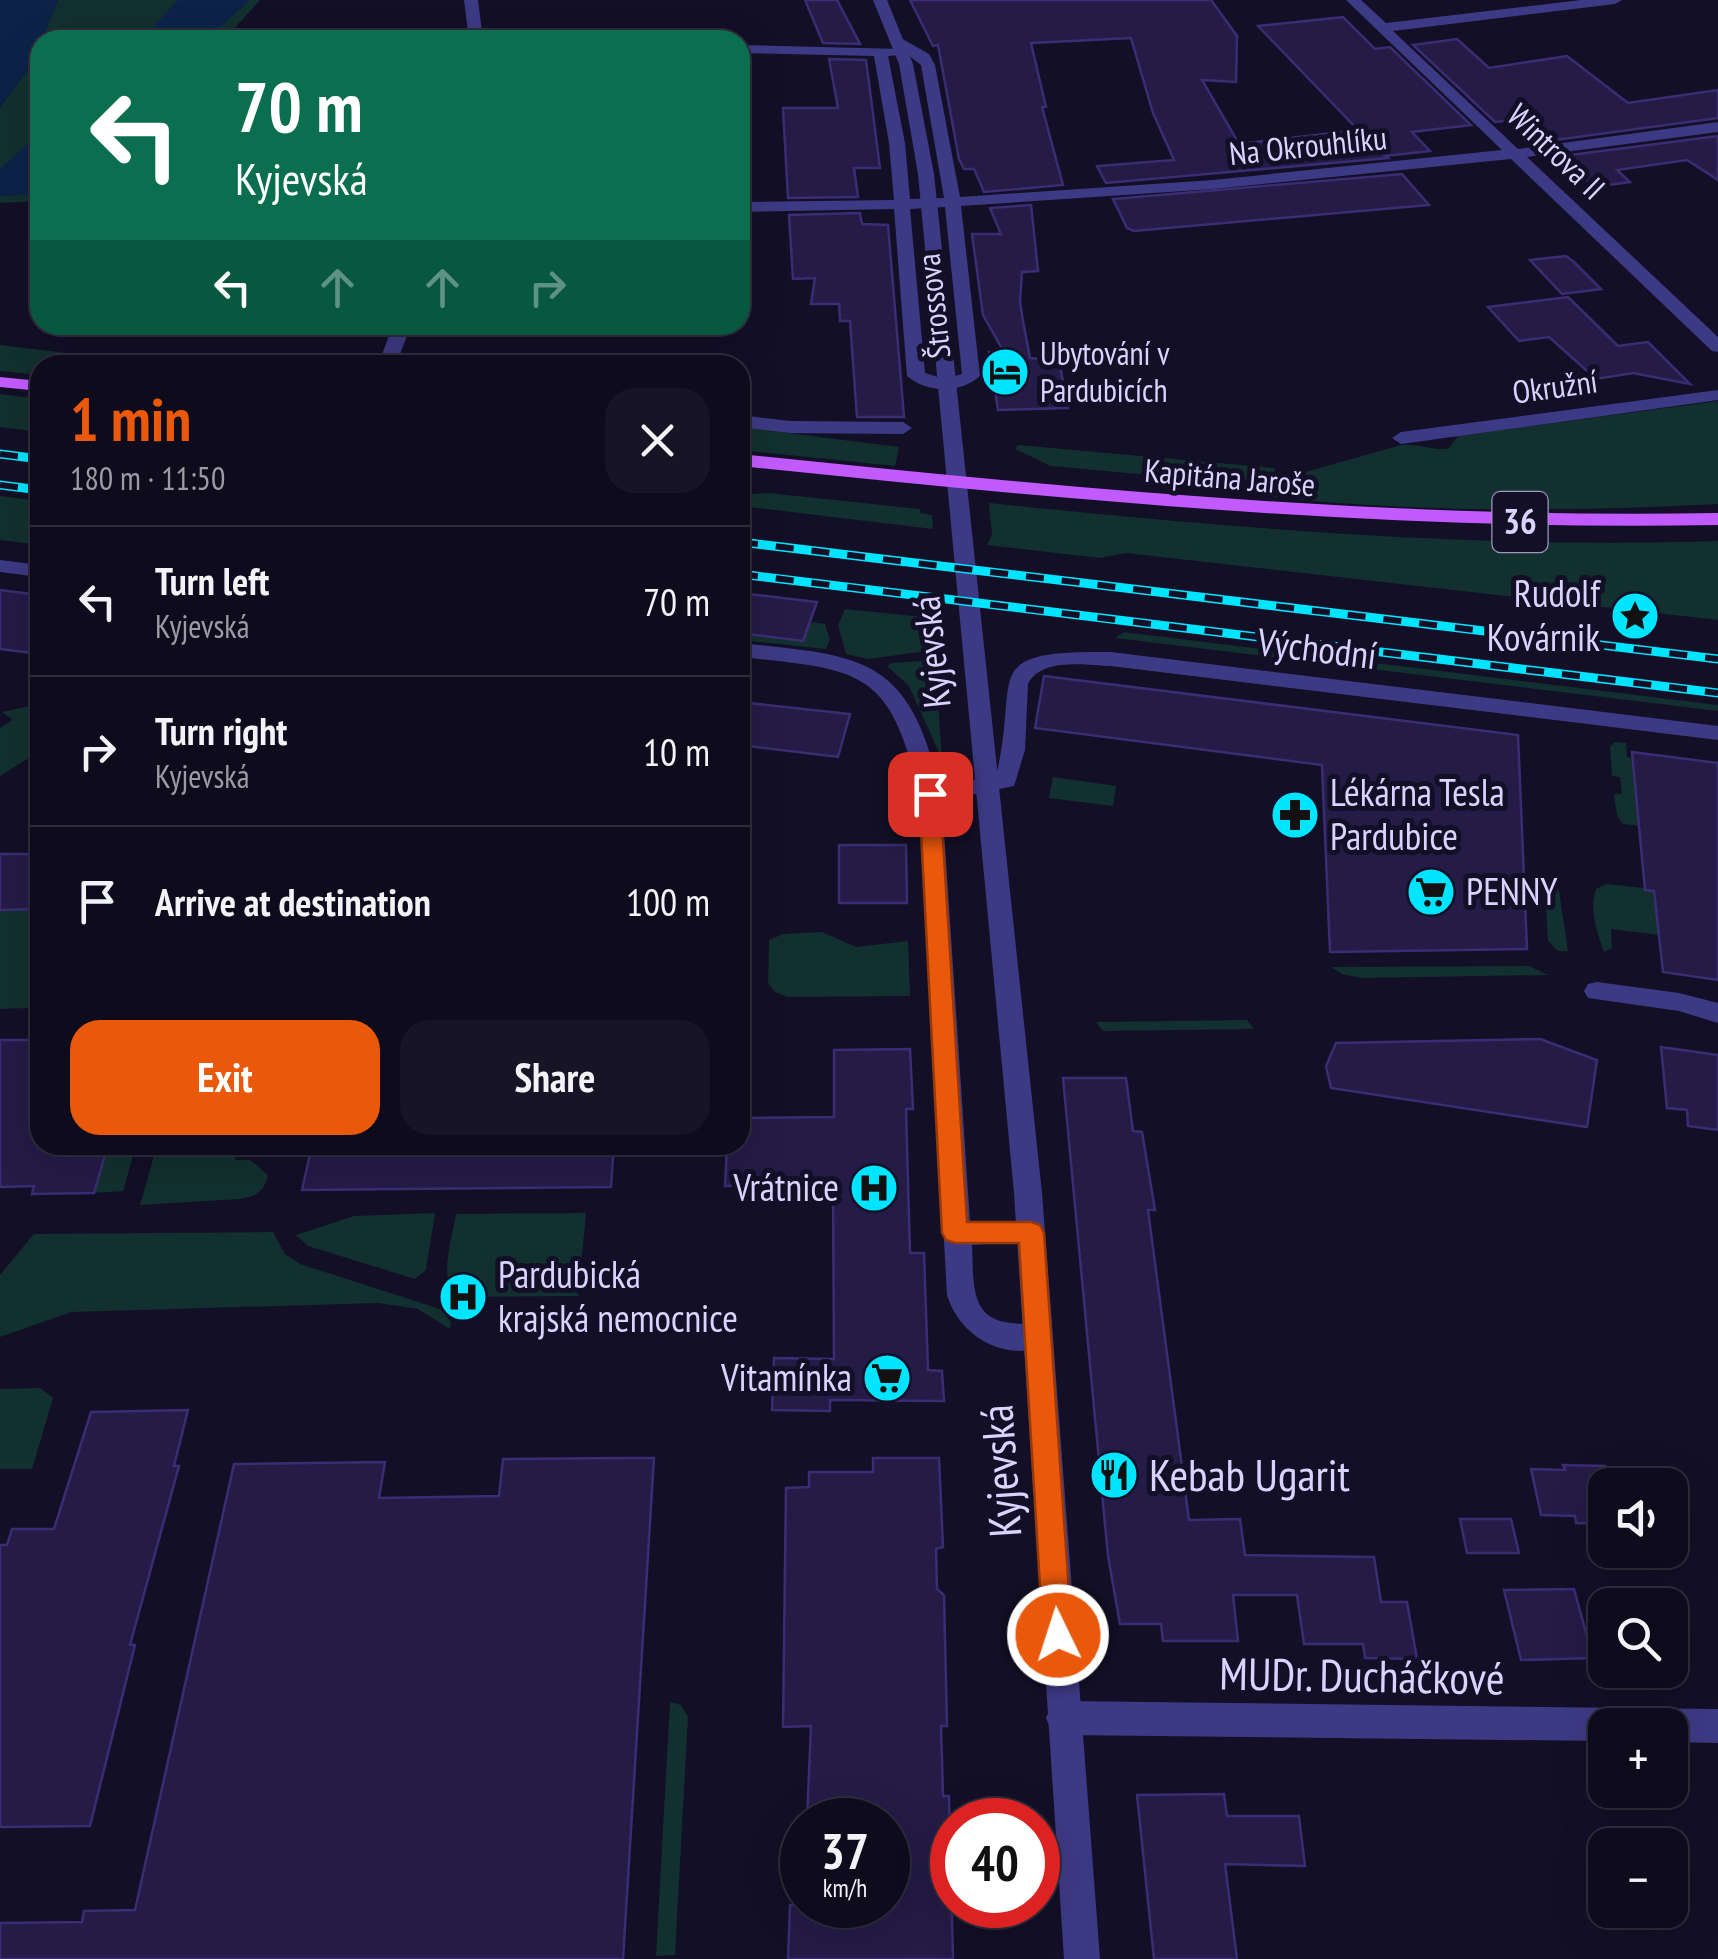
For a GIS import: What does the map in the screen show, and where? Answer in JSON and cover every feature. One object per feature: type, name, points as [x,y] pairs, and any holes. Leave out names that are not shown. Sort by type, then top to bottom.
[{"type":"main road","points":[[0,382],[30,385]]},
{"type":"main road","name":"Kapitána Jaroše","points":[[750,461],[1323,516],[1573,523],[1718,519]]},
{"type":"street","points":[[471,0],[475,30]]},
{"type":"street","name":"Štrossova","points":[[880,0],[902,52],[924,57],[928,65],[953,205],[971,376],[957,384],[933,384],[916,376],[898,143],[880,52]]},
{"type":"street","name":"Wintrova II","points":[[1353,0],[1718,347]]},
{"type":"street","points":[[1477,0],[1495,16]]},
{"type":"street","points":[[1382,28],[1615,0]]},
{"type":"street","points":[[750,48],[902,52]]},
{"type":"street","name":"Kyjevská","points":[[902,52],[926,174],[1031,1233],[1082,1959]]},
{"type":"street","name":"Na Okrouhlíku","points":[[750,207],[953,205],[1219,185],[1515,154],[1718,127]]},
{"type":"street","name":"Okružní","points":[[1401,438],[1718,395]]},
{"type":"street","points":[[750,422],[790,427],[903,428]]},
{"type":"street","points":[[0,566],[30,570]]},
{"type":"street","name":"Kyjevská","points":[[750,651],[859,667],[883,681],[901,707],[921,752],[930,794]]},
{"type":"street","name":"Východní","points":[[930,794],[956,793],[1006,780],[1014,758],[1014,698],[1018,679],[1029,665],[1058,657],[1111,658],[1718,734]]},
{"type":"street","points":[[930,794],[960,1295],[970,1320],[992,1333],[1037,1336]]},
{"type":"street","points":[[1597,991],[1680,1002],[1718,1013]]},
{"type":"street","points":[[955,1233],[1031,1233]]},
{"type":"street","name":"MUDr. Ducháčkové","points":[[1063,1718],[1588,1724]]},
{"type":"street","points":[[1688,1725],[1718,1726]]},
{"type":"green space","points":[[58,0],[260,0],[233,30],[45,30]]},
{"type":"green space","points":[[30,67],[30,202],[0,203],[0,107]]},
{"type":"green space","points":[[0,345],[83,355],[30,355],[30,374],[0,371]]},
{"type":"green space","points":[[0,394],[30,398],[30,431],[0,427]]},
{"type":"green space","points":[[1718,401],[1718,504],[1479,509],[1359,504],[1241,493],[1401,445],[1448,449],[1458,436]]},
{"type":"green space","points":[[750,428],[899,447],[895,466],[750,451]]},
{"type":"green space","points":[[1018,445],[1274,468],[1276,472],[1237,483],[1051,466],[1015,449]]},
{"type":"green space","points":[[750,494],[920,509],[920,513],[932,515],[933,529],[750,507]]},
{"type":"green space","points":[[0,496],[30,500],[30,544],[0,540]]},
{"type":"green space","points":[[989,503],[1171,521],[1444,539],[1718,541],[1718,620],[1126,553],[1099,558],[987,545],[992,535]]},
{"type":"green space","points":[[845,609],[932,618],[934,650],[868,659],[846,654],[838,625]]},
{"type":"green space","points":[[810,622],[825,624],[830,640],[826,649],[750,641],[750,634],[803,641]]},
{"type":"green space","points":[[1124,632],[1718,705],[1718,711],[1115,638]]},
{"type":"green space","points":[[935,660],[942,759],[909,686],[887,666]]},
{"type":"green space","points":[[30,706],[30,757],[0,776],[0,728],[13,720],[2,712]]},
{"type":"green space","points":[[1615,742],[1626,743],[1627,757],[1632,758],[1638,815],[1718,835],[1623,824],[1617,816],[1614,794],[1622,794],[1620,777],[1612,776],[1610,746]]},
{"type":"green space","points":[[1053,777],[1116,786],[1113,806],[1049,798]]},
{"type":"green space","points":[[1544,877],[1559,891],[1568,951],[1558,951],[1548,941]]},
{"type":"green space","points":[[1606,884],[1654,889],[1659,935],[1611,929],[1612,948],[1604,952],[1593,904],[1596,889]]},
{"type":"green space","points":[[0,909],[30,909],[30,1002],[28,1008],[0,1009]]},
{"type":"green space","points":[[822,932],[856,947],[908,941],[910,996],[788,997],[775,992],[768,983],[769,940],[783,934]]},
{"type":"green space","points":[[1529,966],[1548,975],[1361,978],[1331,967]]},
{"type":"green space","points":[[1247,1020],[1254,1029],[1103,1031],[1096,1022]]},
{"type":"green space","points":[[105,1155],[133,1155],[123,1191],[94,1193]]},
{"type":"green space","points":[[154,1155],[236,1155],[235,1160],[250,1160],[268,1175],[258,1192],[240,1199],[140,1205]]},
{"type":"green space","points":[[435,1213],[426,1270],[415,1279],[308,1246],[296,1235],[354,1216]]},
{"type":"green space","points":[[586,1213],[578,1296],[455,1297],[447,1267],[456,1214]]},
{"type":"green space","points":[[273,1232],[285,1254],[300,1264],[440,1309],[451,1322],[450,1329],[418,1309],[378,1303],[71,1312],[0,1337],[0,1275],[34,1234]]},
{"type":"green space","points":[[40,1388],[53,1398],[32,1469],[0,1469],[0,1389]]},
{"type":"green space","points":[[670,1702],[681,1705],[688,1717],[675,1955],[656,1956]]},
{"type":"water","points":[[0,0],[58,0],[45,30],[30,30],[30,67],[0,107]]},
{"type":"water","points":[[178,0],[250,0],[217,30],[150,30]]},
{"type":"water","points":[[30,141],[30,194],[0,196],[0,169]]},
{"type":"building","points":[[805,0],[837,0],[860,44],[823,43]]},
{"type":"building","points":[[910,0],[1211,0],[1237,36],[1236,82],[1202,80],[1239,144],[1358,130],[1258,26],[1343,17],[1375,49],[1390,47],[1471,125],[1412,132],[1430,151],[1385,156],[1388,158],[1106,183],[1097,166],[1174,160],[1153,113],[1131,38],[1031,43],[1046,107],[1042,107],[1063,185],[984,192],[974,169],[964,169],[959,159],[938,45],[933,46]]},
{"type":"building","points":[[1457,39],[1489,68],[1567,56],[1628,103],[1718,90],[1718,118],[1548,141],[1516,120],[1495,122],[1413,45]]},
{"type":"building","points":[[829,59],[866,60],[880,168],[854,168],[858,197],[788,198],[783,108],[838,108]]},
{"type":"building","points":[[1718,136],[1718,180],[1687,160],[1617,170],[1630,182],[1593,187],[1563,156]]},
{"type":"building","points":[[1402,174],[1429,205],[1134,231],[1127,228],[1113,199]]},
{"type":"building","points":[[1031,205],[1038,271],[1022,272],[1023,321],[1030,358],[1059,361],[1068,408],[998,410],[989,352],[1005,354],[983,315],[972,234],[1001,234],[990,208]]},
{"type":"building","points":[[860,213],[862,224],[888,225],[904,417],[857,417],[850,321],[840,321],[839,304],[811,304],[815,278],[793,279],[789,215]]},
{"type":"building","points":[[1566,256],[1601,289],[1562,294],[1530,260]]},
{"type":"building","points":[[1568,297],[1618,346],[1648,342],[1690,384],[1633,373],[1596,379],[1549,337],[1519,341],[1488,307]]},
{"type":"building","points":[[0,590],[30,594],[30,653],[0,649]]},
{"type":"building","points":[[750,594],[817,602],[803,641],[750,634]]},
{"type":"building","points":[[1044,676],[1518,735],[1527,949],[1330,952],[1322,765],[1035,728]]},
{"type":"building","points":[[750,703],[850,714],[838,757],[750,746]]},
{"type":"building","points":[[1632,752],[1718,763],[1718,980],[1663,972],[1654,891],[1645,890]]},
{"type":"building","points":[[839,845],[906,845],[907,903],[839,903]]},
{"type":"building","points":[[0,854],[30,854],[30,909],[0,910]]},
{"type":"building","points":[[1540,1039],[1597,1060],[1587,1127],[1331,1088],[1326,1066],[1336,1043]]},
{"type":"building","points":[[0,1040],[30,1040],[30,1155],[105,1155],[94,1193],[32,1194],[34,1186],[0,1187]]},
{"type":"building","points":[[1661,1047],[1718,1055],[1718,1130],[1688,1126],[1687,1110],[1667,1108]]},
{"type":"building","points":[[910,1049],[913,1109],[906,1109],[910,1253],[924,1253],[928,1370],[942,1371],[944,1401],[830,1400],[830,1411],[772,1410],[774,1358],[834,1359],[833,1184],[725,1186],[727,1155],[750,1155],[750,1118],[834,1117],[834,1050]]},
{"type":"building","points":[[1063,1078],[1126,1078],[1133,1131],[1142,1132],[1155,1210],[1148,1210],[1189,1520],[1240,1519],[1245,1555],[1374,1557],[1381,1602],[1407,1602],[1417,1659],[1365,1658],[1363,1644],[1304,1644],[1297,1595],[1233,1595],[1238,1641],[1163,1641],[1161,1624],[1120,1624],[1108,1556]]},
{"type":"building","points":[[310,1155],[613,1155],[611,1187],[302,1190]]},
{"type":"building","points":[[188,1410],[174,1466],[179,1466],[130,1645],[135,1645],[90,1826],[0,1827],[0,1545],[7,1545],[12,1529],[54,1529],[91,1412]]},
{"type":"building","points":[[654,1458],[623,1959],[0,1959],[0,1923],[82,1922],[84,1911],[135,1910],[234,1464],[385,1462],[379,1498],[499,1496],[503,1459]]},
{"type":"building","points":[[873,1458],[939,1458],[943,1547],[936,1549],[937,1589],[944,1595],[947,1726],[941,1726],[943,1796],[949,1798],[930,1798],[930,1928],[952,1928],[953,1959],[788,1959],[789,1928],[910,1928],[910,1798],[808,1798],[811,1726],[783,1727],[786,1488],[809,1487],[809,1472],[873,1472]]},
{"type":"building","points":[[1563,1465],[1605,1466],[1588,1468],[1588,1523],[1576,1523],[1575,1516],[1541,1515],[1531,1469],[1565,1470]]},
{"type":"building","points":[[1460,1519],[1511,1519],[1519,1553],[1467,1553]]},
{"type":"building","points":[[1574,1589],[1588,1640],[1588,1658],[1521,1660],[1504,1590]]},
{"type":"building","points":[[1224,1794],[1227,1816],[1299,1816],[1305,1866],[1225,1864],[1237,1959],[1154,1959],[1137,1795]]},
{"type":"railway","points":[[0,454],[30,458]]},
{"type":"railway","points":[[0,485],[30,489]]},
{"type":"railway","points":[[750,543],[1718,659]]},
{"type":"railway","points":[[750,575],[1718,693]]},
{"type":"place","name":"Ubytování v Pardubicích","points":[[1005,372]]},
{"type":"place","name":"Rudolf Kovárnik","points":[[1635,616]]},
{"type":"place","name":"Lékárna Tesla Pardubice","points":[[1295,815]]},
{"type":"place","name":"PENNY","points":[[1431,892]]},
{"type":"place","name":"Vrátnice","points":[[874,1188]]},
{"type":"place","name":"Pardubická krajská nemocnice","points":[[463,1297]]},
{"type":"place","name":"Vitamínka","points":[[887,1378]]},
{"type":"place","name":"Kebab Ugarit","points":[[1114,1475]]},
{"type":"route","points":[[930,794],[955,1233],[1031,1233],[1058,1635]]}]
